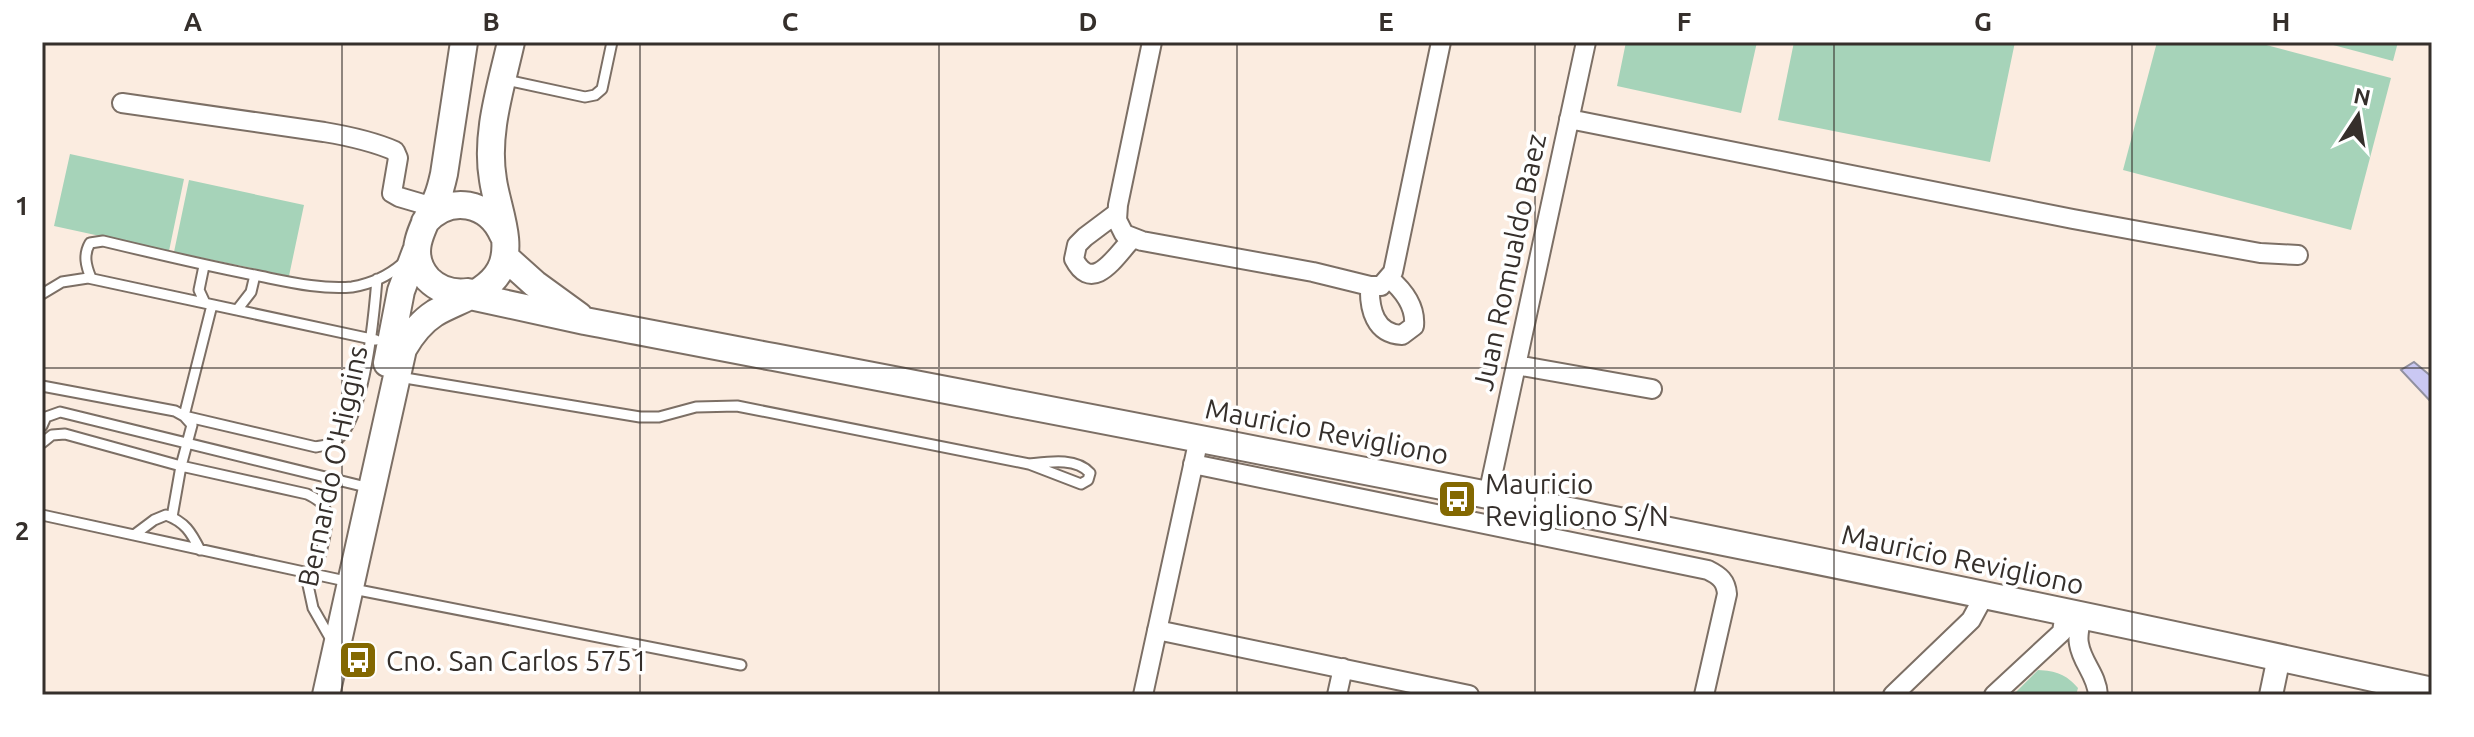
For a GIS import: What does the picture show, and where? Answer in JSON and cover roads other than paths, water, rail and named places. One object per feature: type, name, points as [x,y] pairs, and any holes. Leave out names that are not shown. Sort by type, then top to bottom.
[{"type":"main road","name":"Bernardo O'Higgins","points":[[316,695],[329,636],[335,581],[362,486],[381,340],[444,174],[464,42]]},
{"type":"main road","points":[[505,249],[491,163],[493,123],[511,42]]},
{"type":"main road","points":[[428,215],[461,204],[471,205],[490,215],[502,232],[505,249]]},
{"type":"main road","name":"Bernardo O'Higgins","points":[[326,695],[335,581],[403,349],[415,331],[434,314],[496,276],[505,249]]},
{"type":"main road","name":"Mauricio Revigliono","points":[[505,249],[535,284],[585,321]]},
{"type":"main road","points":[[416,251],[418,261],[434,284],[467,292]]},
{"type":"main road","name":"Mauricio Revigliono","points":[[467,292],[585,321],[1196,451],[1488,495],[2432,691]]},
{"type":"street","points":[[1152,42],[1117,213],[1119,228],[1132,239],[1313,272],[1370,286],[1381,286],[1393,272],[1441,42]]},
{"type":"street","name":"Juan Romualdo Baez","points":[[1488,495],[1586,42]]},
{"type":"street","points":[[122,103],[324,132],[387,147],[395,151],[398,158],[392,193],[428,215]]},
{"type":"street","points":[[1569,119],[2089,222],[2260,253],[2298,255]]},
{"type":"street","points":[[1117,213],[1077,245],[1074,252],[1077,265],[1084,271],[1103,272],[1132,239]]},
{"type":"street","points":[[1370,286],[1369,301],[1377,324],[1386,331],[1402,335],[1414,326],[1415,318],[1401,288],[1389,278]]},
{"type":"street","points":[[1516,365],[1652,389]]},
{"type":"street","points":[[1143,695],[1196,451],[1719,575],[1726,585],[1727,594],[1704,695]]},
{"type":"street","points":[[1893,695],[1971,620],[1984,596]]},
{"type":"street","points":[[1994,695],[2062,632],[2074,615]]},
{"type":"street","points":[[2074,615],[2082,653],[2097,684],[2098,695]]},
{"type":"street","points":[[1157,630],[1469,695]]},
{"type":"street","points":[[2048,646],[2082,653]]},
{"type":"street","points":[[2271,695],[2279,657]]},
{"type":"street","points":[[1337,695],[1343,668]]},
{"type":"lane","points":[[502,79],[585,97],[595,95],[602,89],[612,42]]},
{"type":"lane","points":[[91,278],[86,267],[86,250],[90,243],[103,241],[295,284],[350,287],[394,271],[416,251]]},
{"type":"lane","points":[[184,416],[208,304],[199,290],[204,266]]},
{"type":"lane","points":[[237,310],[251,292],[255,275]]},
{"type":"lane","points":[[42,294],[74,278],[91,278],[381,340]]},
{"type":"lane","points":[[42,386],[175,411],[184,416],[316,447],[332,444],[342,436],[353,414],[381,340],[377,279]]},
{"type":"lane","points":[[396,376],[640,417],[659,417],[696,407],[737,406],[1029,464],[1081,484],[1088,480],[1090,473],[1084,466],[1068,463],[1052,461],[1029,464]]},
{"type":"lane","points":[[42,426],[46,417],[60,412],[362,486]]},
{"type":"lane","points":[[172,517],[192,425],[184,416]]},
{"type":"lane","points":[[42,442],[52,435],[65,434],[181,466],[298,492],[321,502],[326,512],[335,581]]},
{"type":"lane","points":[[42,515],[335,581],[741,665]]},
{"type":"lane","points":[[134,535],[166,515],[181,521],[190,530],[200,550]]},
{"type":"place","name":"Mauricio Revigliono S/N","points":[[1457,499]]},
{"type":"place","name":"Cno. San Carlos 5751","points":[[358,660]]}]
